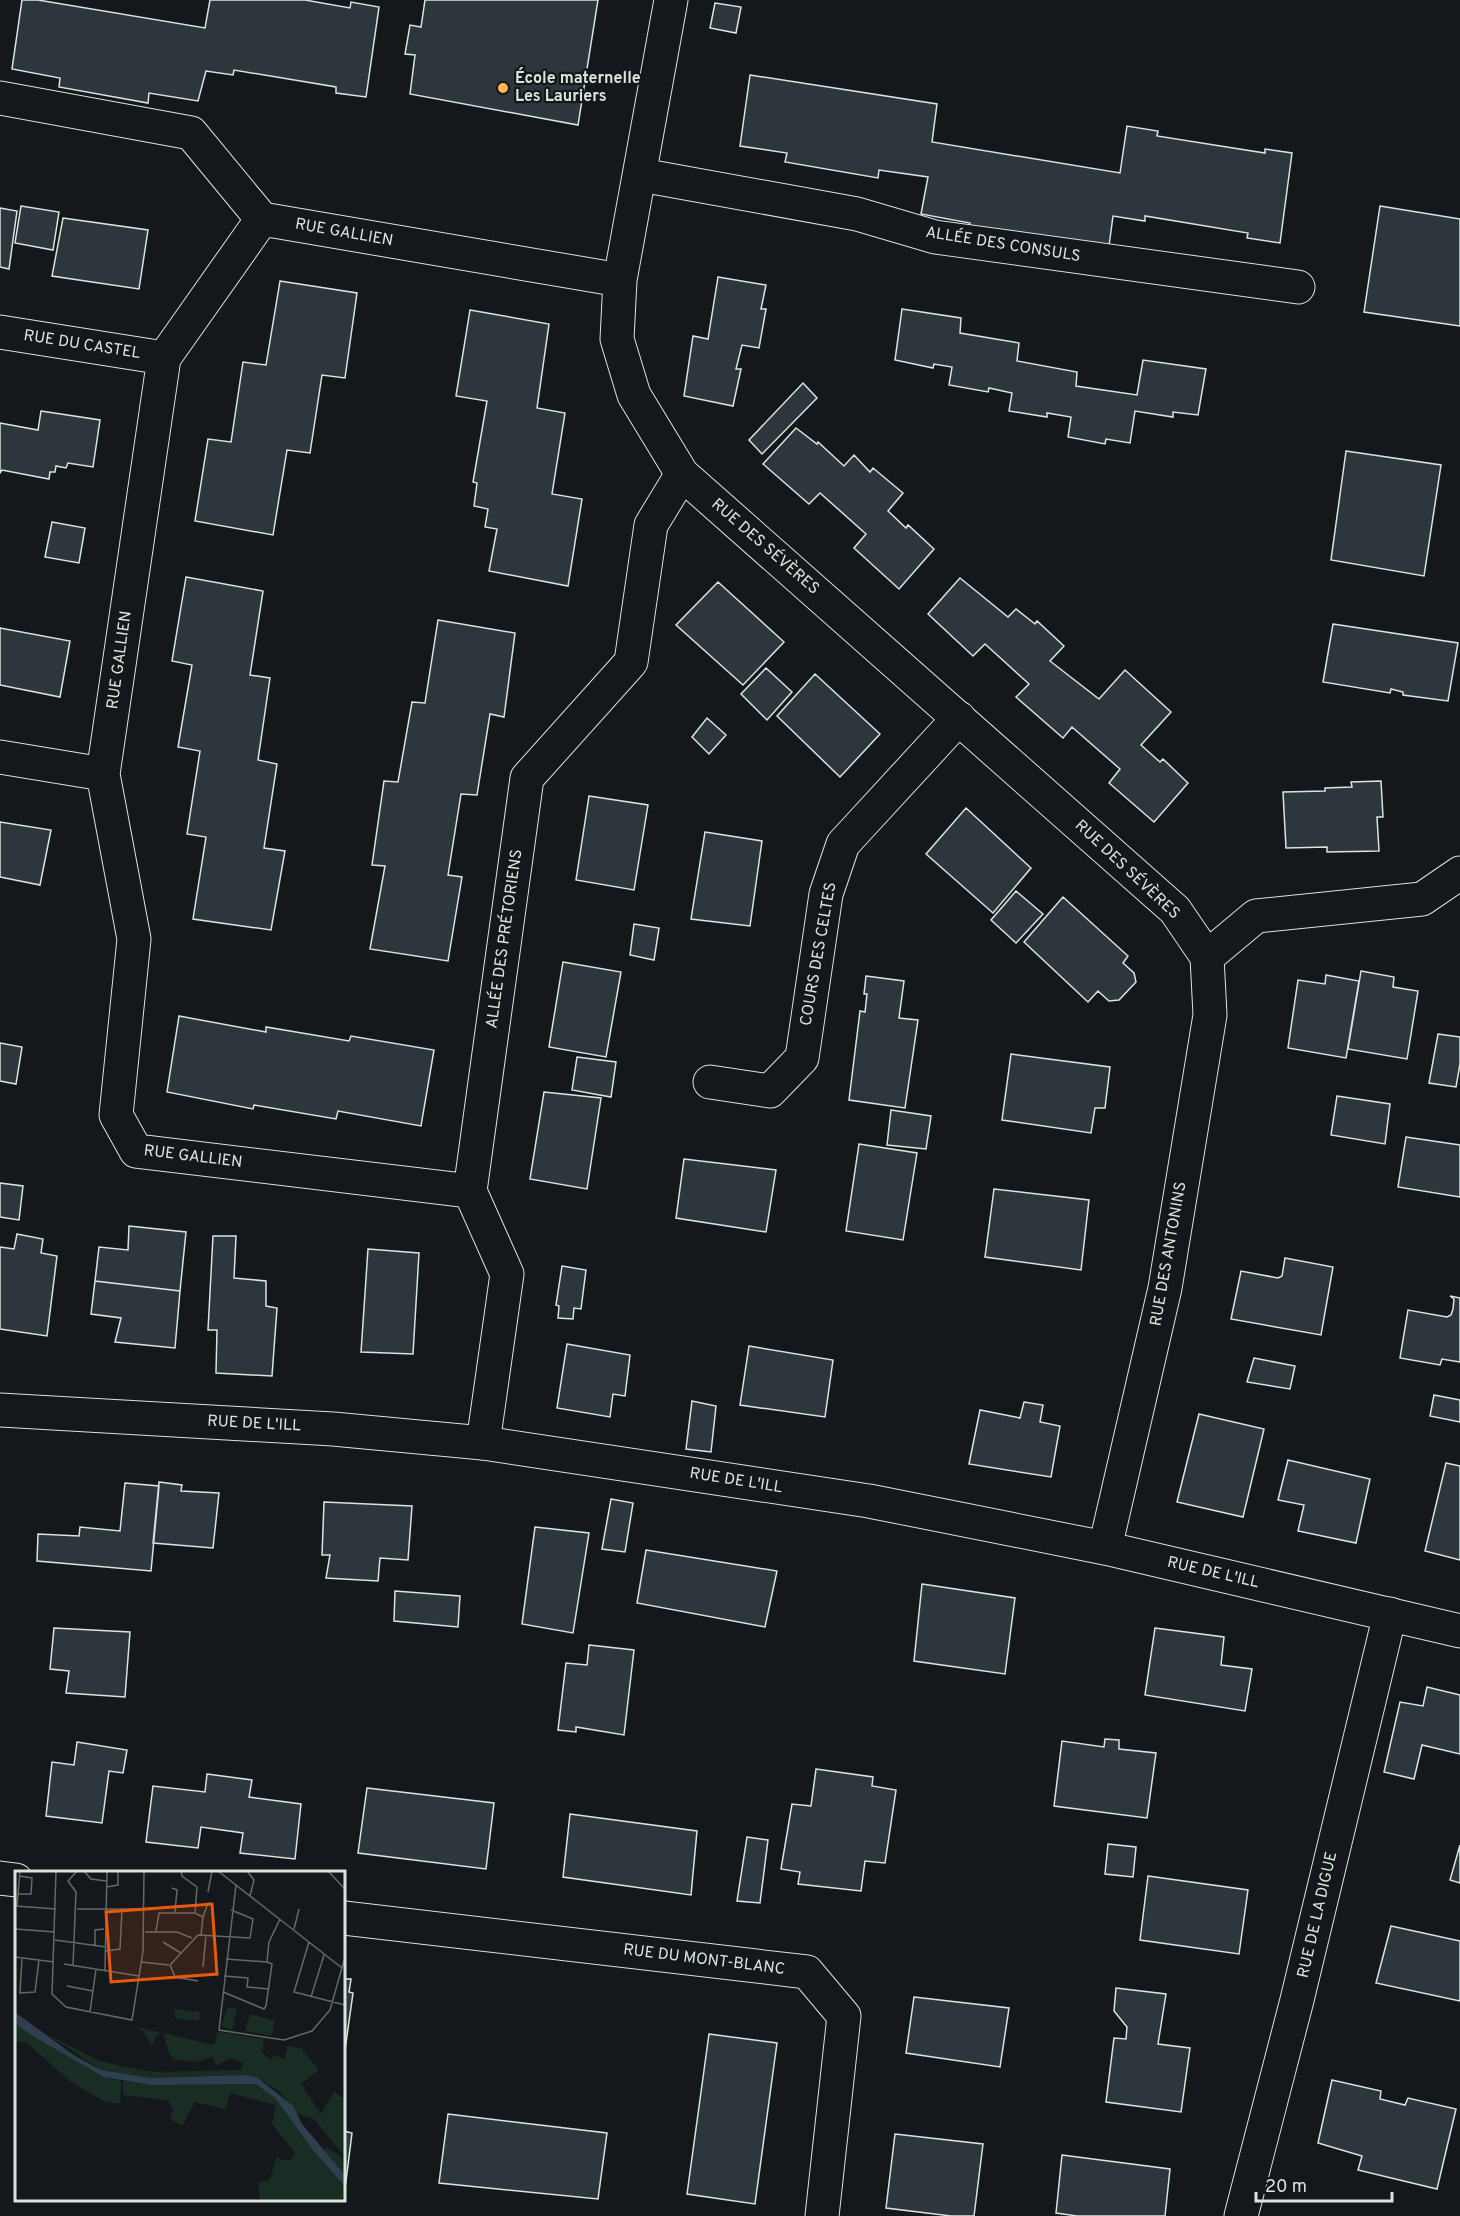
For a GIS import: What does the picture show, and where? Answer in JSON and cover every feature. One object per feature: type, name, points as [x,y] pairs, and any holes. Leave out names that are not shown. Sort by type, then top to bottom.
[{"type":"street","name":"RUE DES SÉVÈRES","points":[[671,0],[641,175],[620,280],[617,339],[634,395],[682,474],[1175,910],[1207,957]]},
{"type":"street","points":[[0,98],[192,133],[262,219]]},
{"type":"street","name":"ALLÉE DES CONSULS","points":[[641,175],[857,214],[935,237],[1298,287]]},
{"type":"street","name":"RUE GALLIEN","points":[[470,1191],[136,1151],[116,1115],[134,939],[103,774],[164,358],[262,219],[620,280]]},
{"type":"street","name":"RUE DU CASTEL","points":[[0,332],[164,358]]},
{"type":"street","name":"ALLÉE DES PRÉTORIENS","points":[[470,1191],[527,778],[631,662],[651,525],[682,474]]},
{"type":"street","name":"COURS DES CELTES","points":[[710,1082],[770,1091],[802,1058],[826,894],[843,844],[959,718]]},
{"type":"street","points":[[0,757],[103,774]]},
{"type":"street","points":[[1207,957],[1256,916],[1422,899],[1460,873]]},
{"type":"street","name":"RUE DES ANTONINS","points":[[1105,1548],[1167,1277],[1210,1015],[1207,957]]},
{"type":"street","points":[[470,1191],[507,1274],[483,1443]]},
{"type":"street","name":"RUE DE L'ILL","points":[[0,1410],[333,1429],[483,1443],[870,1501],[1105,1548],[1460,1631]]},
{"type":"street","name":"RUE DE LA DIGUE","points":[[1241,2216],[1297,2000],[1390,1614]]},
{"type":"street","points":[[0,1878],[15,1880]]},
{"type":"street","name":"RUE DU MONT-BLANC","points":[[345,1918],[807,1972],[844,2016],[822,2216]]},
{"type":"building","points":[[22,0],[38,0],[205,28],[210,0],[305,0],[350,8],[351,2],[379,7],[366,97],[336,93],[336,87],[234,70],[233,75],[206,71],[198,101],[149,93],[148,103],[59,87],[60,78],[12,69]]},
{"type":"building","points":[[425,0],[598,0],[578,125],[410,94],[415,55],[405,54],[410,25],[421,27]]},
{"type":"building","points":[[715,3],[741,7],[736,33],[710,28]]},
{"type":"building","points":[[750,75],[937,104],[932,142],[1120,173],[1127,126],[1158,131],[1157,136],[1265,153],[1265,149],[1292,153],[1280,243],[1247,238],[1248,233],[1145,216],[1145,221],[1113,216],[1109,246],[969,229],[970,223],[921,214],[928,177],[879,170],[878,178],[785,162],[787,153],[740,146]]},
{"type":"building","points":[[21,206],[59,212],[53,250],[15,243]]},
{"type":"building","points":[[1380,206],[1460,219],[1460,326],[1364,312]]},
{"type":"building","points":[[0,208],[17,211],[9,269],[0,267]]},
{"type":"building","points":[[63,218],[148,230],[139,289],[52,276]]},
{"type":"building","points":[[718,277],[766,285],[761,309],[766,309],[759,348],[742,345],[736,369],[741,369],[733,406],[684,396],[693,336],[708,339]]},
{"type":"building","points":[[280,281],[357,293],[345,378],[322,375],[310,453],[287,450],[273,535],[195,521],[208,439],[231,442],[243,362],[266,365]]},
{"type":"building","points":[[902,309],[961,318],[960,333],[1019,343],[1017,361],[1077,372],[1076,386],[1137,395],[1143,360],[1206,369],[1198,415],[1173,412],[1173,417],[1135,411],[1130,443],[1106,439],[1105,444],[1068,437],[1071,417],[1047,413],[1047,417],[1009,411],[1012,393],[989,388],[988,392],[949,385],[952,367],[934,364],[933,368],[895,360]]},
{"type":"building","points":[[470,310],[549,324],[537,408],[565,413],[552,494],[582,499],[568,586],[489,571],[497,529],[485,527],[488,509],[474,506],[477,483],[473,482],[487,401],[456,396]]},
{"type":"building","points":[[803,383],[817,398],[762,454],[749,440]]},
{"type":"building","points":[[41,411],[100,420],[93,467],[68,463],[66,468],[56,466],[55,472],[50,472],[49,479],[2,470],[0,473],[0,423],[38,430]]},
{"type":"building","points":[[796,428],[817,444],[818,442],[844,466],[854,455],[870,472],[873,468],[903,493],[888,511],[906,528],[908,525],[934,549],[899,589],[854,548],[866,534],[820,493],[809,504],[763,464]]},
{"type":"building","points":[[1346,451],[1441,465],[1424,576],[1331,560]]},
{"type":"building","points":[[52,522],[85,528],[79,563],[45,557]]},
{"type":"building","points":[[186,577],[263,591],[250,675],[270,678],[258,760],[277,764],[264,848],[285,851],[271,930],[193,919],[206,837],[187,834],[200,751],[178,747],[192,665],[172,661]]},
{"type":"building","points":[[960,578],[1008,617],[1016,609],[1035,624],[1037,621],[1064,646],[1050,661],[1099,699],[1125,670],[1171,712],[1141,745],[1160,762],[1163,759],[1188,783],[1154,822],[1109,783],[1120,769],[1072,727],[1063,738],[1016,697],[1029,684],[985,644],[973,656],[928,614]]},
{"type":"building","points":[[718,582],[784,642],[743,685],[676,625]]},
{"type":"building","points":[[438,620],[515,633],[504,717],[490,714],[477,795],[461,794],[448,875],[462,877],[448,961],[370,949],[385,866],[372,865],[384,781],[398,782],[412,702],[425,703]]},
{"type":"building","points":[[1333,624],[1458,643],[1448,701],[1403,695],[1403,692],[1391,689],[1390,693],[1323,682]]},
{"type":"building","points":[[0,628],[70,641],[60,697],[0,685]]},
{"type":"building","points":[[766,668],[792,692],[767,720],[741,694]]},
{"type":"building","points":[[815,674],[880,734],[840,777],[777,716]]},
{"type":"building","points":[[707,718],[726,735],[709,754],[692,737]]},
{"type":"building","points":[[1381,781],[1383,817],[1377,817],[1379,851],[1327,852],[1327,847],[1286,848],[1283,792],[1325,791],[1325,788],[1352,787],[1351,782]]},
{"type":"building","points":[[589,796],[648,805],[634,890],[576,880]]},
{"type":"building","points":[[966,808],[1031,868],[993,913],[926,854]]},
{"type":"building","points":[[0,822],[51,830],[40,885],[0,877]]},
{"type":"building","points":[[705,832],[762,841],[750,926],[691,919]]},
{"type":"building","points":[[1016,891],[1043,914],[1016,943],[991,920]]},
{"type":"building","points":[[1063,897],[1128,956],[1123,963],[1134,973],[1136,982],[1119,1000],[1109,1001],[1098,991],[1088,1002],[1024,942]]},
{"type":"building","points":[[634,924],[659,928],[654,960],[630,955]]},
{"type":"building","points":[[563,962],[621,972],[606,1057],[549,1047]]},
{"type":"building","points":[[1361,971],[1394,977],[1393,987],[1418,991],[1407,1059],[1348,1049]]},
{"type":"building","points":[[1326,975],[1359,981],[1346,1058],[1288,1048],[1298,980],[1325,984]]},
{"type":"building","points":[[866,976],[904,981],[899,1018],[918,1020],[905,1108],[849,1100],[860,1011],[865,1012]]},
{"type":"building","points":[[179,1016],[266,1032],[266,1027],[349,1041],[351,1036],[434,1050],[421,1126],[338,1111],[336,1119],[254,1105],[253,1109],[167,1092]]},
{"type":"building","points":[[1438,1034],[1460,1037],[1460,1064],[1456,1087],[1429,1083]]},
{"type":"building","points":[[0,1043],[22,1047],[16,1084],[0,1081]]},
{"type":"building","points":[[1011,1054],[1110,1067],[1105,1108],[1095,1108],[1091,1133],[1002,1120]]},
{"type":"building","points":[[577,1057],[616,1062],[611,1097],[572,1090]]},
{"type":"building","points":[[544,1092],[601,1098],[587,1189],[530,1179]]},
{"type":"building","points":[[1337,1096],[1390,1104],[1385,1144],[1331,1135]]},
{"type":"building","points":[[891,1110],[931,1116],[926,1149],[887,1145]]},
{"type":"building","points":[[1406,1137],[1460,1145],[1460,1197],[1398,1187]]},
{"type":"building","points":[[859,1144],[917,1153],[903,1240],[846,1231]]},
{"type":"building","points":[[684,1159],[776,1170],[766,1232],[676,1218]]},
{"type":"building","points":[[0,1183],[23,1186],[19,1220],[0,1217]]},
{"type":"building","points":[[994,1189],[1089,1200],[1081,1270],[985,1257]]},
{"type":"building","points":[[129,1226],[186,1232],[180,1291],[95,1281],[99,1247],[128,1250]]},
{"type":"building","points":[[17,1234],[43,1239],[41,1253],[57,1256],[47,1336],[0,1329],[0,1247],[14,1249]]},
{"type":"building","points":[[213,1236],[236,1236],[234,1278],[266,1281],[266,1306],[277,1308],[272,1376],[216,1373],[217,1330],[208,1330]]},
{"type":"building","points":[[368,1249],[419,1253],[413,1354],[361,1352]]},
{"type":"building","points":[[1285,1258],[1333,1267],[1321,1335],[1231,1319],[1241,1271],[1278,1278],[1282,1276]]},
{"type":"building","points":[[562,1266],[586,1270],[581,1309],[574,1308],[573,1319],[558,1318],[559,1306],[556,1305]]},
{"type":"building","points":[[95,1281],[180,1291],[175,1348],[115,1342],[121,1318],[91,1314]]},
{"type":"building","points":[[1450,1296],[1460,1298],[1460,1362],[1442,1359],[1440,1365],[1400,1358],[1408,1310],[1447,1317],[1451,1315],[1453,1309],[1454,1299]]},
{"type":"building","points":[[567,1344],[630,1355],[625,1396],[613,1394],[610,1417],[557,1408]]},
{"type":"building","points":[[749,1346],[833,1360],[825,1417],[740,1405]]},
{"type":"building","points":[[1254,1358],[1295,1366],[1290,1389],[1247,1382]]},
{"type":"building","points":[[1434,1395],[1460,1400],[1460,1422],[1430,1416]]},
{"type":"building","points":[[692,1401],[716,1406],[711,1452],[686,1449]]},
{"type":"building","points":[[1024,1402],[1043,1405],[1040,1422],[1060,1426],[1051,1477],[969,1464],[980,1410],[1020,1418]]},
{"type":"building","points":[[1199,1414],[1264,1429],[1243,1517],[1177,1502]]},
{"type":"building","points":[[1288,1460],[1370,1479],[1356,1543],[1298,1531],[1304,1505],[1278,1500]]},
{"type":"building","points":[[1446,1463],[1460,1466],[1460,1560],[1425,1551]]},
{"type":"building","points":[[159,1482],[182,1485],[181,1491],[219,1493],[213,1548],[153,1543]]},
{"type":"building","points":[[125,1483],[159,1486],[151,1571],[37,1561],[38,1534],[79,1536],[80,1527],[120,1531]]},
{"type":"building","points":[[611,1499],[633,1503],[625,1552],[602,1549]]},
{"type":"building","points":[[324,1502],[412,1506],[408,1560],[380,1558],[378,1581],[326,1578],[330,1555],[322,1555]]},
{"type":"building","points":[[535,1527],[589,1533],[573,1633],[522,1624]]},
{"type":"building","points":[[646,1550],[777,1571],[765,1627],[637,1603]]},
{"type":"building","points":[[922,1584],[1015,1598],[1005,1674],[914,1661]]},
{"type":"building","points":[[395,1591],[460,1596],[458,1627],[394,1621]]},
{"type":"building","points":[[54,1628],[130,1632],[125,1697],[66,1693],[69,1671],[50,1669]]},
{"type":"building","points":[[1155,1628],[1224,1637],[1221,1665],[1252,1669],[1245,1711],[1145,1695]]},
{"type":"building","points":[[589,1645],[634,1650],[624,1735],[576,1727],[576,1732],[558,1730],[566,1663],[587,1665]]},
{"type":"building","points":[[1427,1687],[1460,1695],[1460,1754],[1422,1745],[1414,1779],[1384,1772],[1400,1702],[1423,1706]]},
{"type":"building","points":[[1105,1739],[1119,1740],[1119,1749],[1156,1753],[1147,1818],[1054,1806],[1062,1741],[1104,1747]]},
{"type":"building","points":[[77,1742],[127,1750],[123,1773],[109,1771],[102,1823],[46,1816],[52,1762],[74,1765]]},
{"type":"building","points":[[816,1769],[873,1777],[872,1786],[896,1790],[885,1863],[865,1861],[861,1891],[798,1884],[800,1872],[781,1869],[792,1804],[811,1806]]},
{"type":"building","points":[[207,1774],[252,1780],[249,1797],[301,1804],[295,1859],[240,1853],[243,1833],[201,1827],[198,1848],[146,1842],[153,1786],[205,1792]]},
{"type":"building","points":[[367,1788],[494,1803],[486,1869],[358,1853]]},
{"type":"building","points":[[570,1814],[697,1831],[691,1895],[563,1877]]},
{"type":"building","points":[[747,1837],[768,1840],[760,1903],[737,1901]]},
{"type":"building","points":[[1108,1844],[1136,1847],[1133,1877],[1105,1874]]},
{"type":"building","points":[[1460,1845],[1460,1883],[1450,1880]]},
{"type":"building","points":[[1148,1876],[1248,1890],[1239,1954],[1140,1940]]},
{"type":"building","points":[[1391,1926],[1460,1941],[1460,2001],[1376,1983]]},
{"type":"building","points":[[345,1979],[351,1979],[349,1992],[353,1993],[345,2050]]},
{"type":"building","points":[[1116,1988],[1166,1994],[1158,2044],[1190,2048],[1181,2112],[1106,2102],[1114,2038],[1126,2039],[1127,2027],[1114,2011]]},
{"type":"building","points":[[914,1997],[1009,2008],[1000,2067],[906,2053]]},
{"type":"building","points":[[709,2034],[777,2043],[755,2204],[687,2194]]},
{"type":"building","points":[[1332,2080],[1381,2091],[1380,2099],[1405,2105],[1408,2098],[1456,2109],[1437,2189],[1358,2170],[1362,2156],[1318,2143]]},
{"type":"building","points":[[448,2114],[607,2133],[598,2199],[439,2183]]},
{"type":"building","points":[[345,2131],[352,2133],[345,2189]]},
{"type":"building","points":[[895,2134],[983,2144],[974,2216],[951,2216],[886,2208]]},
{"type":"building","points":[[1062,2155],[1170,2169],[1165,2216],[1077,2216],[1056,2213]]},
{"type":"place","name":"École maternelle Les Lauriers","points":[[503,88]]}]
